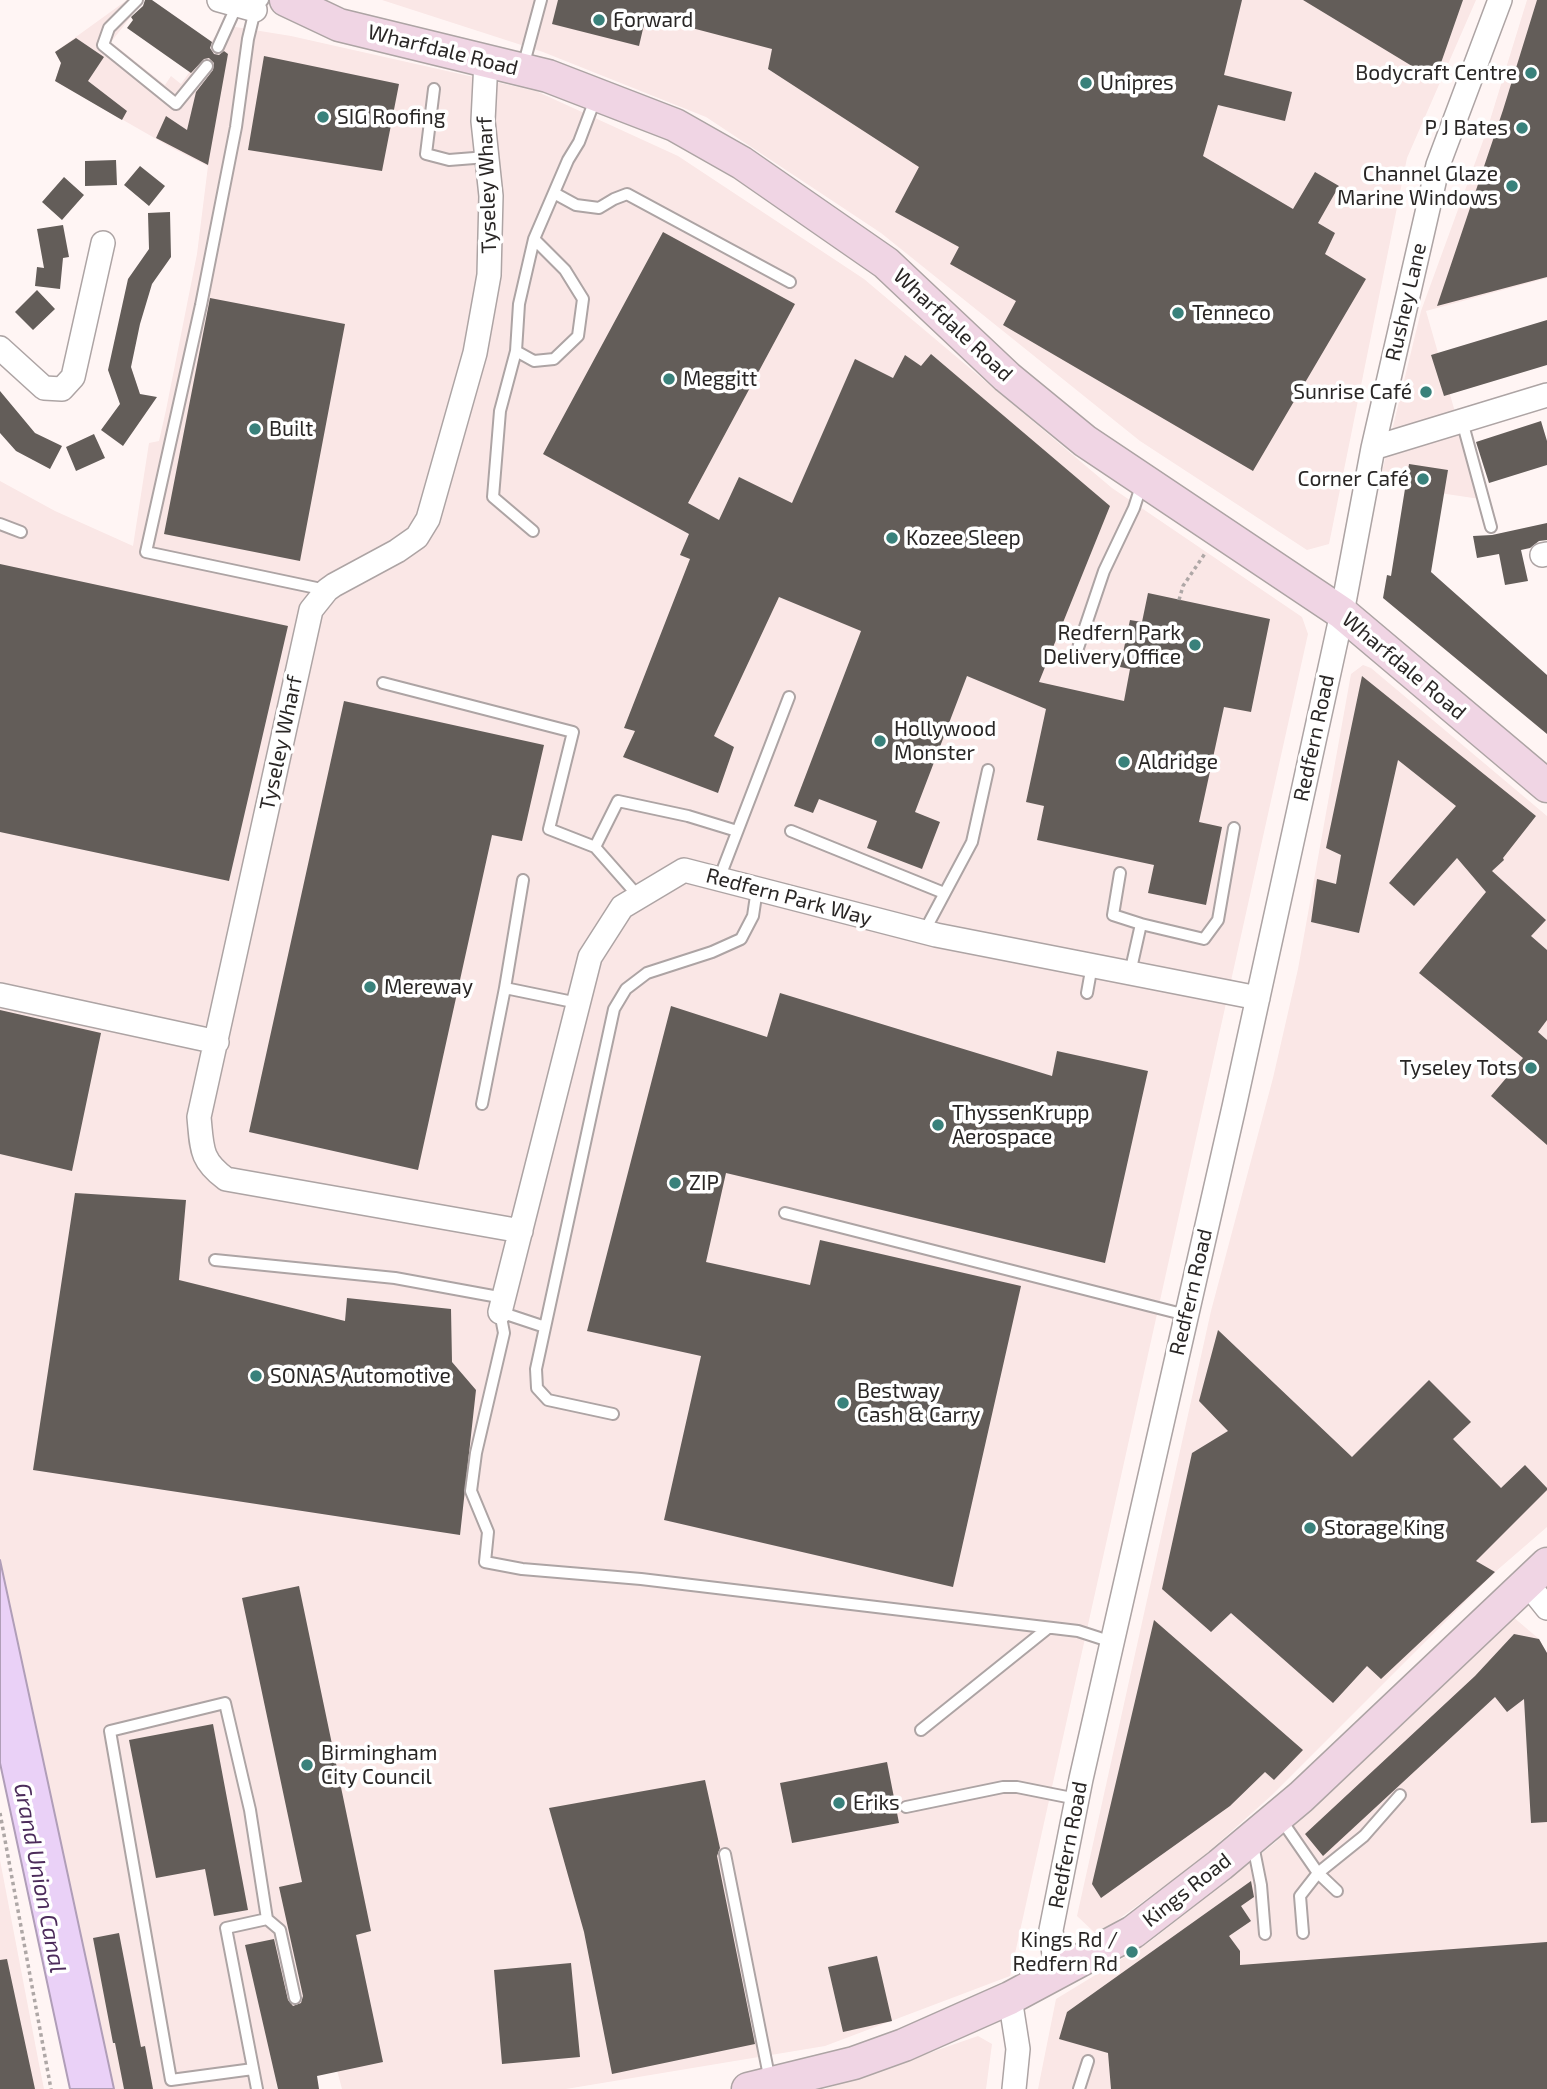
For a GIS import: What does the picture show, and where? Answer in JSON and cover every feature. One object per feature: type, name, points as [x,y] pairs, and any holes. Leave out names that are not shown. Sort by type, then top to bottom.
[{"type":"main road","name":"Wharfdale Road","points":[[286,0],[339,25],[548,76],[687,131],[742,163],[886,262],[1007,377],[1085,441],[1342,613],[1547,786]]},
{"type":"main road","name":"Kings Road","points":[[760,2087],[853,2063],[904,2045],[1010,1998],[1133,1932],[1252,1839],[1537,1573]]},
{"type":"street","name":"Rushey Lane","points":[[1342,613],[1373,447],[1438,166],[1500,0]]},
{"type":"street","name":"Tyseley Wharf","points":[[486,61],[483,121],[491,196],[489,275],[475,353],[428,519],[417,537],[327,590],[311,610],[200,1117],[201,1147],[210,1167],[226,1179],[521,1231]]},
{"type":"street","points":[[0,348],[44,388],[62,389],[74,377],[103,243]]},
{"type":"street","points":[[1373,447],[1547,396]]},
{"type":"street","name":"Redfern Road","points":[[1056,1972],[1051,1930],[1077,1799],[1342,613]]},
{"type":"street","name":"Redfern Park Way","points":[[502,1305],[590,957],[622,907],[684,870],[924,932],[1258,998]]},
{"type":"street","points":[[0,995],[217,1042]]},
{"type":"street","points":[[1537,1573],[1547,1608]]},
{"type":"street","points":[[1010,1998],[1018,2049],[1014,2089]]},
{"type":"lane","points":[[137,0],[109,28],[103,45],[176,104],[207,66]]},
{"type":"lane","points":[[522,70],[541,0]]},
{"type":"lane","points":[[218,47],[244,4]]},
{"type":"lane","points":[[244,4],[248,39],[236,127],[146,552],[327,590]]},
{"type":"lane","points":[[434,89],[426,154],[449,160],[487,157]]},
{"type":"lane","points":[[533,530],[492,497],[500,411],[516,351],[519,303],[534,239],[568,160],[579,142],[596,94]]},
{"type":"lane","points":[[554,193],[576,205],[599,208],[627,194],[790,282]]},
{"type":"lane","points":[[516,351],[534,361],[554,359],[578,336],[583,299],[565,270],[534,239]]},
{"type":"lane","points":[[1462,421],[1491,527]]},
{"type":"lane","points":[[1078,648],[1104,571],[1134,508],[1143,480]]},
{"type":"lane","points":[[0,523],[21,532]]},
{"type":"lane","points":[[383,683],[573,732],[549,828],[595,847],[639,897]]},
{"type":"lane","points":[[719,879],[789,697]]},
{"type":"lane","points":[[924,932],[972,842],[988,770]]},
{"type":"lane","points":[[595,847],[618,801],[688,816],[737,831]]},
{"type":"lane","points":[[1121,873],[1113,915],[1204,939],[1218,920],[1234,828]]},
{"type":"lane","points":[[791,831],[944,893]]},
{"type":"lane","points":[[482,1104],[523,880]]},
{"type":"lane","points":[[613,1414],[548,1400],[537,1388],[536,1369],[614,1009],[626,989],[647,973],[712,952],[741,939],[752,916],[757,889]]},
{"type":"lane","points":[[1130,973],[1141,924]]},
{"type":"lane","points":[[1087,993],[1092,965]]},
{"type":"lane","points":[[505,988],[578,1003]]},
{"type":"lane","points":[[785,1213],[1186,1315]]},
{"type":"lane","points":[[215,1260],[395,1278],[502,1305],[545,1327]]},
{"type":"lane","points":[[502,1305],[504,1333],[471,1491],[488,1532],[485,1562],[522,1569],[641,1579],[1078,1631],[1112,1642]]},
{"type":"lane","points":[[921,1730],[1048,1628]]},
{"type":"lane","points":[[253,2069],[171,2080],[110,1731],[225,1703],[250,1810],[267,1919],[280,1930],[295,1998]]},
{"type":"lane","points":[[906,1807],[1003,1787],[1017,1787],[1077,1799]]},
{"type":"lane","points":[[1303,1933],[1300,1896],[1318,1873],[1364,1836],[1400,1795]]},
{"type":"lane","points":[[1279,1815],[1318,1873],[1337,1891]]},
{"type":"lane","points":[[1252,1839],[1261,1885],[1265,1934]]},
{"type":"lane","points":[[725,1854],[760,2087]]},
{"type":"lane","points":[[257,2089],[226,1928],[267,1919]]},
{"type":"lane","points":[[1079,2089],[1088,2061]]},
{"type":"path","points":[[1179,600],[1183,586],[1220,530]]},
{"type":"path","points":[[0,1813],[51,2089]]},
{"type":"shaded area","points":[[127,0],[144,0],[111,42],[165,85],[171,76],[181,84],[223,25],[291,36],[536,91],[678,156],[864,279],[1112,488],[1302,617],[1308,634],[1010,1976],[825,2046],[566,2089],[342,2089],[334,2059],[275,2072],[277,2089],[114,2089],[0,1560],[0,481],[55,511],[133,546],[149,443],[159,441],[197,254],[208,166],[55,81],[61,63],[55,52]]},
{"type":"shaded area","points":[[382,0],[1476,0],[1407,158],[1329,544],[1307,550],[1140,441],[881,233],[706,117],[543,52]]},
{"type":"shaded area","points":[[1527,0],[1547,0],[1547,278],[1426,311],[1480,499],[1379,484],[1421,311],[1487,130]]},
{"type":"shaded area","points":[[1363,665],[1371,668],[1547,816],[1547,1527],[1495,1572],[1272,1795],[1196,1863],[1112,1924],[1094,1932],[1077,1916],[1211,1311],[1273,1078],[1298,969],[1351,674]]},
{"type":"shaded area","points":[[1512,1616],[1539,1639],[1547,1653],[1547,2089],[1038,2089],[1056,1999],[1148,1943],[1276,1842]]},
{"type":"shaded area","points":[[0,1860],[39,2064],[44,2089],[0,2089]]},
{"type":"shaded area","points":[[978,2036],[992,2044],[986,2089],[825,2089]]},
{"type":"water","name":"Grand Union Canal","points":[[0,1560],[114,2089],[70,2089],[0,1763]]},
{"type":"building","points":[[145,0],[152,0],[212,42],[210,48],[214,54],[219,55],[224,51],[228,54],[208,165],[156,138],[166,116],[187,130],[196,92],[213,70],[214,63],[209,58],[204,59],[191,73],[127,28],[133,20],[131,17],[143,6]]},
{"type":"building","points":[[558,0],[1242,0],[1224,75],[1292,92],[1285,121],[1218,105],[1203,156],[1293,209],[1315,172],[1339,186],[1318,223],[1335,233],[1325,254],[1366,279],[1253,471],[1003,325],[1016,301],[950,264],[959,247],[895,212],[919,167],[768,69],[772,49],[646,16],[639,46],[552,24]]},
{"type":"building","points":[[1303,0],[1463,0],[1435,80]]},
{"type":"building","points":[[1537,0],[1547,0],[1547,277],[1437,306],[1503,110]]},
{"type":"building","points":[[76,38],[104,57],[88,81],[127,111],[122,120],[55,81],[61,63],[55,52]]},
{"type":"building","name":"SIG Roofing","points":[[264,56],[399,84],[382,171],[248,150]]},
{"type":"building","points":[[116,160],[117,185],[85,186],[85,161]]},
{"type":"building","points":[[140,166],[165,186],[149,206],[124,185]]},
{"type":"building","points":[[64,177],[84,195],[62,220],[42,202]]},
{"type":"building","points":[[170,212],[171,257],[152,284],[131,367],[140,394],[157,397],[123,446],[101,430],[120,404],[108,370],[128,279],[149,249],[148,213]]},
{"type":"building","points":[[63,225],[69,257],[63,258],[60,289],[35,286],[37,267],[44,268],[37,229]]},
{"type":"building","points":[[663,232],[795,304],[688,503],[719,520],[739,477],[792,503],[855,359],[893,378],[905,355],[921,366],[931,354],[1110,506],[1039,682],[1124,701],[1130,669],[1120,667],[1130,620],[1142,622],[1148,593],[1270,619],[1251,712],[1224,707],[1199,822],[1222,827],[1206,905],[1148,893],[1154,865],[1037,840],[1044,806],[1026,802],[1046,709],[967,676],[915,812],[940,822],[922,869],[867,848],[877,821],[819,799],[813,813],[794,806],[861,631],[779,597],[714,736],[734,747],[718,793],[623,757],[635,731],[624,728],[690,559],[680,555],[689,534],[543,454]]},
{"type":"building","points":[[37,290],[55,309],[33,330],[15,312]]},
{"type":"building","name":"Built","points":[[210,298],[345,324],[300,561],[164,534]]},
{"type":"building","points":[[1547,320],[1547,365],[1444,396],[1431,355]]},
{"type":"building","points":[[0,391],[35,433],[62,446],[50,469],[16,451],[0,433]]},
{"type":"building","points":[[1541,421],[1547,441],[1547,465],[1489,483],[1476,442]]},
{"type":"building","points":[[94,434],[105,458],[76,471],[66,447]]},
{"type":"building","points":[[1409,464],[1448,470],[1431,572],[1547,675],[1547,734],[1383,598],[1387,575],[1391,576]]},
{"type":"building","points":[[1547,523],[1547,540],[1521,550],[1528,581],[1505,585],[1499,554],[1477,558],[1473,536],[1492,535]]},
{"type":"building","points":[[0,564],[288,626],[229,881],[0,832]]},
{"type":"building","points":[[1362,676],[1536,816],[1504,860],[1492,871],[1546,920],[1531,936],[1547,950],[1547,1020],[1538,1032],[1547,1040],[1547,1145],[1491,1096],[1523,1058],[1419,973],[1486,892],[1457,858],[1414,906],[1389,883],[1456,806],[1398,760],[1359,933],[1311,922],[1317,879],[1336,884],[1341,855],[1326,848]]},
{"type":"building","name":"Mereway","points":[[344,701],[544,745],[522,841],[492,835],[418,1170],[249,1132]]},
{"type":"building","points":[[780,993],[1052,1076],[1057,1051],[1148,1071],[1105,1263],[726,1173],[706,1262],[810,1285],[820,1240],[1021,1286],[953,1587],[664,1520],[701,1356],[587,1331],[671,1006],[767,1037]]},
{"type":"building","points":[[0,1010],[101,1033],[72,1171],[0,1154]]},
{"type":"building","name":"SONAS Automotive","points":[[75,1193],[186,1200],[179,1280],[345,1321],[347,1298],[451,1309],[452,1362],[476,1390],[460,1535],[33,1470]]},
{"type":"building","name":"Storage King","points":[[1218,1330],[1352,1457],[1429,1380],[1471,1422],[1453,1439],[1501,1488],[1525,1465],[1547,1488],[1476,1561],[1495,1572],[1381,1679],[1367,1666],[1333,1703],[1231,1613],[1211,1632],[1162,1589],[1192,1453],[1228,1431],[1199,1401]]},
{"type":"building","name":"Birmingham City Council","points":[[299,1586],[371,1931],[356,1935],[383,2062],[317,2076],[319,2089],[278,2089],[245,1945],[274,1939],[288,2000],[293,2006],[301,2003],[303,1996],[279,1887],[302,1882],[242,1598]]},
{"type":"building","points":[[1154,1620],[1303,1750],[1274,1780],[1265,1772],[1230,1806],[1101,1898],[1092,1884]]},
{"type":"building","points":[[1514,1634],[1539,1639],[1547,1653],[1547,1822],[1531,1823],[1524,1699],[1507,1712],[1495,1697],[1323,1856],[1305,1834],[1475,1676]]},
{"type":"building","points":[[213,1724],[248,1910],[214,1916],[205,1869],[156,1878],[129,1740]]},
{"type":"building","name":"Eriks","points":[[887,1762],[899,1823],[792,1843],[780,1783]]},
{"type":"building","points":[[705,1780],[720,1848],[717,1856],[755,2044],[612,2074],[584,1932],[549,1808]]},
{"type":"building","points":[[1251,1881],[1254,1897],[1241,1906],[1251,1921],[1229,1936],[1240,1951],[1240,1965],[1547,1942],[1547,2089],[1111,2089],[1108,2053],[1059,2039],[1067,2012]]},
{"type":"building","points":[[119,1933],[141,2047],[145,2046],[153,2089],[124,2089],[113,2043],[93,1938]]},
{"type":"building","points":[[877,1956],[892,2021],[843,2032],[828,1967]]},
{"type":"building","points":[[7,1959],[35,2089],[0,2089],[0,1960]]},
{"type":"building","points":[[571,1963],[580,2057],[502,2064],[494,1970]]},
{"type":"place","name":"Forward","points":[[599,20]]},
{"type":"place","name":"Bodycraft Centre","points":[[1531,73]]},
{"type":"place","name":"Unipres","points":[[1086,83]]},
{"type":"place","name":"SIG Roofing","points":[[323,117]]},
{"type":"place","name":"P J Bates","points":[[1522,128]]},
{"type":"place","name":"Channel Glaze Marine Windows","points":[[1512,186]]},
{"type":"place","name":"Tenneco","points":[[1178,313]]},
{"type":"place","name":"Meggitt","points":[[669,379]]},
{"type":"place","name":"Sunrise Café","points":[[1426,392]]},
{"type":"place","name":"Built","points":[[255,429]]},
{"type":"place","name":"Corner Café","points":[[1423,479]]},
{"type":"place","name":"Kozee Sleep","points":[[892,538]]},
{"type":"place","name":"Redfern Park Delivery Office","points":[[1195,645]]},
{"type":"place","name":"Hollywood Monster","points":[[880,741]]},
{"type":"place","name":"Aldridge","points":[[1124,762]]},
{"type":"place","name":"Mereway","points":[[370,987]]},
{"type":"place","name":"Tyseley Tots","points":[[1531,1068]]},
{"type":"place","name":"ThyssenKrupp Aerospace","points":[[938,1125]]},
{"type":"place","name":"ZIP","points":[[675,1183]]},
{"type":"place","name":"SONAS Automotive","points":[[256,1376]]},
{"type":"place","name":"Bestway Cash & Carry","points":[[843,1403]]},
{"type":"place","name":"Storage King","points":[[1310,1528]]},
{"type":"place","name":"Birmingham City Council","points":[[307,1765]]},
{"type":"place","name":"Eriks","points":[[839,1803]]},
{"type":"place","name":"Kings Rd / Redfern Rd","points":[[1132,1952]]}]
